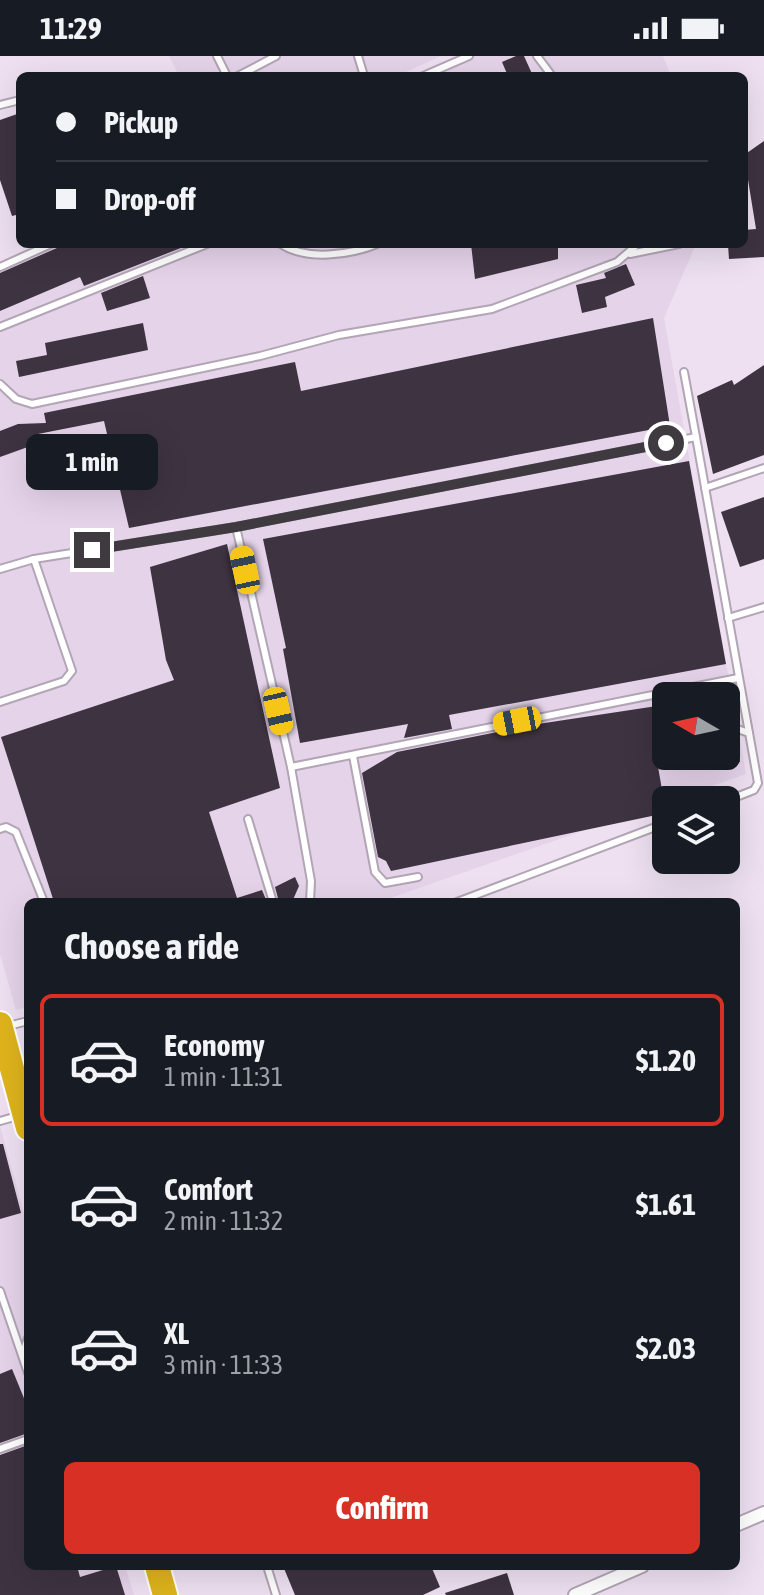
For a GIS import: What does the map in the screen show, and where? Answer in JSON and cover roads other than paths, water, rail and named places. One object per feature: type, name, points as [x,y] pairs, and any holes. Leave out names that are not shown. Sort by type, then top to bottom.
[{"type":"highway","points":[[0,1026],[24,1114]]},
{"type":"highway","points":[[158,1570],[165,1595]]},
{"type":"street","points":[[740,1523],[764,1513]]},
{"type":"street","points":[[575,1595],[633,1570]]},
{"type":"lane","points":[[246,72],[276,56]]},
{"type":"lane","points":[[432,72],[469,56]]},
{"type":"lane","points":[[0,267],[42,248]]},
{"type":"lane","points":[[0,327],[197,248]]},
{"type":"lane","points":[[294,248],[306,252],[341,254],[363,248]]},
{"type":"lane","points":[[0,384],[16,399],[32,404],[119,387],[339,335],[492,309],[617,262],[635,248]]},
{"type":"lane","points":[[630,254],[659,248]]},
{"type":"lane","points":[[684,372],[738,678],[761,778],[754,790],[740,796]]},
{"type":"lane","points":[[0,569],[34,559],[236,527],[696,437]]},
{"type":"lane","points":[[705,488],[764,468]]},
{"type":"lane","points":[[236,527],[291,767],[311,881],[310,898]]},
{"type":"lane","points":[[0,702],[64,681],[72,671],[34,559]]},
{"type":"lane","points":[[728,618],[764,607]]},
{"type":"lane","points":[[721,682],[738,678]]},
{"type":"lane","points":[[291,767],[652,698]]},
{"type":"lane","points":[[740,730],[749,733]]},
{"type":"lane","points":[[353,756],[375,872],[385,883],[418,877]]},
{"type":"lane","points":[[248,819],[272,898]]},
{"type":"lane","points":[[0,829],[6,827],[16,832],[42,898]]},
{"type":"lane","points":[[468,898],[652,828]]},
{"type":"lane","points":[[0,1026],[24,1022]]},
{"type":"lane","points":[[0,1121],[24,1121]]},
{"type":"lane","points":[[0,1291],[24,1361]]},
{"type":"lane","points":[[23,1358],[24,1354]]},
{"type":"lane","points":[[0,1449],[24,1440]]},
{"type":"lane","points":[[268,1570],[276,1595]]}]
